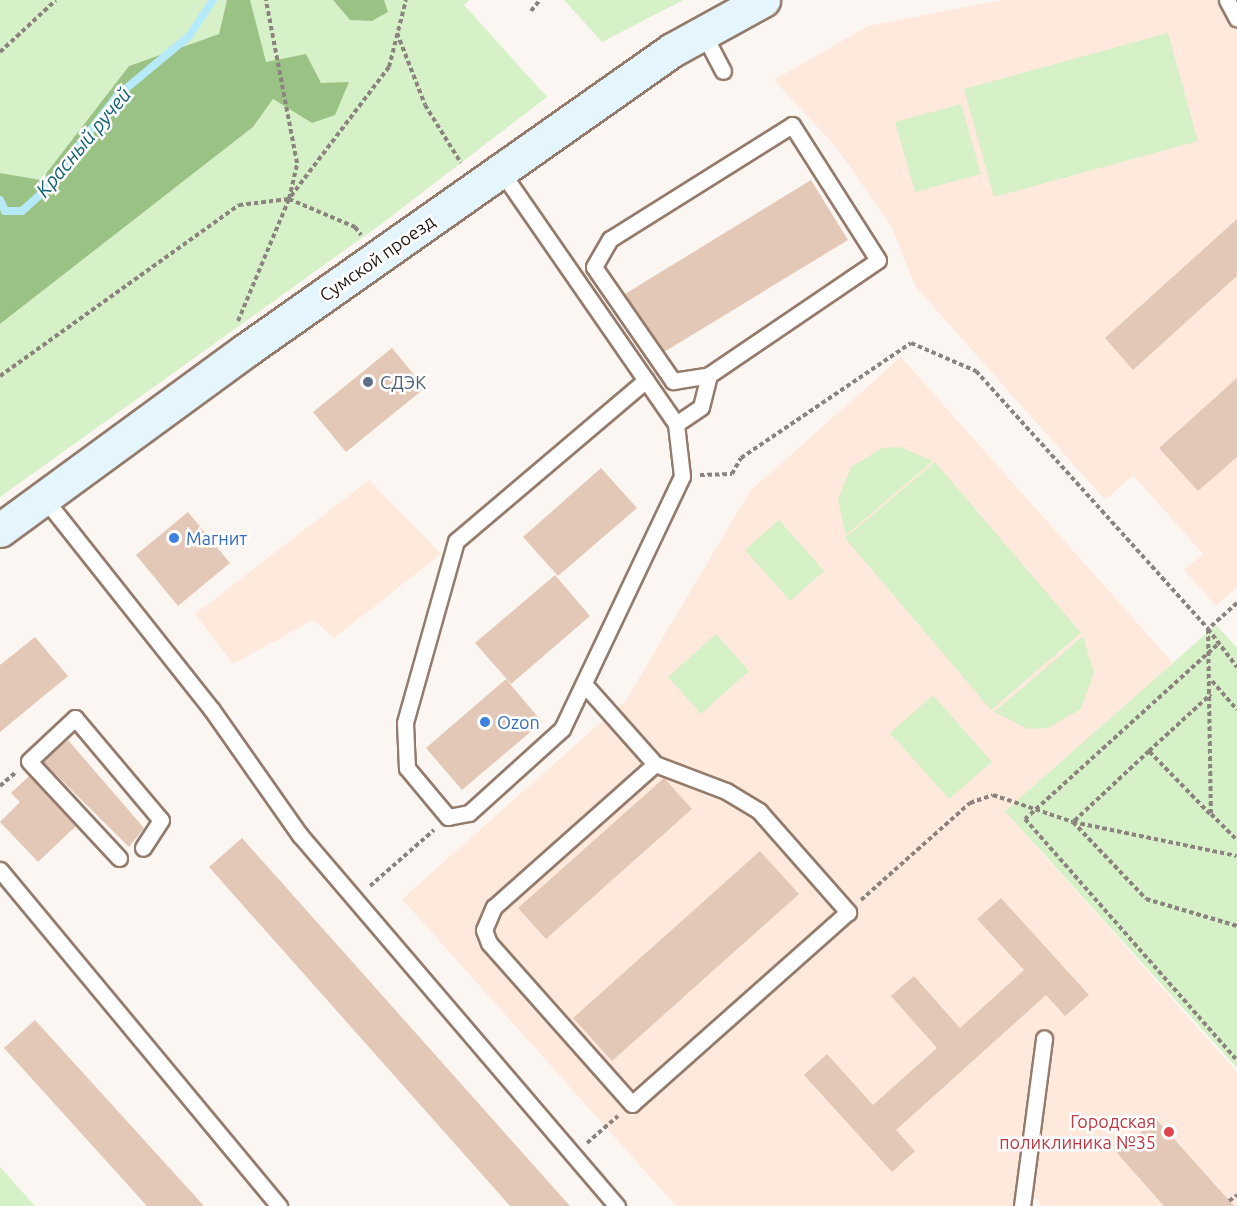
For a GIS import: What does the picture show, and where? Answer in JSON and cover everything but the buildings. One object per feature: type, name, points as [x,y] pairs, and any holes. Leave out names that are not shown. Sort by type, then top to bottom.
[{"type":"street","name":"Сумской проезд","points":[[1,527],[378,257],[702,31],[763,0]]},
{"type":"lane","points":[[1227,0],[1237,19]]},
{"type":"lane","points":[[702,31],[723,71]]},
{"type":"lane","points":[[676,424],[701,407],[709,375],[878,260],[792,125],[610,239],[594,267],[673,381],[709,375]]},
{"type":"lane","points":[[489,179],[646,380],[676,424],[682,476],[562,729],[470,813],[448,817],[407,768],[405,723],[456,541],[646,380]]},
{"type":"lane","points":[[44,498],[212,710],[300,835],[618,1206]]},
{"type":"lane","points":[[584,684],[655,764],[726,791],[759,812],[848,912],[632,1104],[489,943],[484,930],[494,907],[655,764]]},
{"type":"lane","points":[[119,858],[29,761],[75,718],[161,820],[143,848]]},
{"type":"lane","points":[[0,870],[279,1206]]},
{"type":"lane","points":[[1022,1206],[1044,1038]]},
{"type":"path","points":[[0,52],[56,0]]},
{"type":"path","points":[[234,332],[289,199],[297,163],[266,0]]},
{"type":"path","points":[[289,199],[389,67],[406,0]]},
{"type":"path","points":[[531,11],[540,0]]},
{"type":"path","points":[[397,33],[425,105],[489,179]]},
{"type":"path","points":[[0,376],[239,206],[289,199],[355,227],[378,257]]},
{"type":"path","points":[[682,476],[732,474],[741,458],[911,343],[976,371],[1208,629],[1217,645],[1237,667]]},
{"type":"path","points":[[1208,629],[1237,603]]},
{"type":"path","points":[[1208,629],[1211,681],[1211,814]]},
{"type":"path","points":[[1217,645],[1025,819],[1237,1060]]},
{"type":"path","points":[[1211,681],[1237,710]]},
{"type":"path","points":[[1074,822],[1211,693]]},
{"type":"path","points":[[1149,751],[1237,840]]},
{"type":"path","points":[[848,912],[976,799],[993,795],[1074,822],[1237,856]]},
{"type":"path","points":[[355,899],[448,817]]},
{"type":"path","points":[[1074,822],[1146,899],[1237,927]]},
{"type":"path","points":[[1229,1201],[1237,1195]]},
{"type":"shaded area","points":[[1001,0],[1237,0],[1237,587],[1216,606],[1184,570],[1203,554],[1133,475],[1105,500],[915,286],[891,226],[836,147],[774,80],[868,26]]},
{"type":"shaded area","points":[[901,357],[1173,663],[1005,811],[1237,1072],[1237,1206],[1042,1206],[1032,1193],[1017,1206],[676,1206],[402,899],[626,700],[750,491]]},
{"type":"shaded area","points":[[369,480],[441,554],[334,638],[313,620],[233,664],[195,614]]},
{"type":"green space","points":[[0,0],[227,0],[219,34],[129,66],[41,180],[0,173]]},
{"type":"green space","points":[[227,0],[250,0],[266,62],[306,54],[321,83],[349,82],[335,115],[312,123],[273,99],[253,127],[0,324],[0,173],[41,180],[129,66],[219,34]]},
{"type":"green space","points":[[250,0],[333,0],[350,20],[372,21],[388,12],[384,0],[469,0],[464,5],[547,97],[380,225],[0,497],[0,324],[253,127],[273,99],[312,123],[321,83],[265,63]]},
{"type":"green space","points":[[333,0],[384,0],[388,12],[372,21],[350,20]]},
{"type":"green space","points":[[564,0],[683,0],[602,42]]},
{"type":"green space","points":[[1168,33],[1198,141],[994,197],[964,89]]},
{"type":"green space","points":[[961,104],[981,174],[915,192],[895,122]]},
{"type":"green space","points":[[900,447],[933,461],[846,535],[838,500],[851,467],[882,448]]},
{"type":"green space","points":[[935,462],[1081,633],[991,710],[845,538]]},
{"type":"green space","points":[[779,520],[824,571],[790,601],[745,550]]},
{"type":"green space","points":[[1216,625],[1237,648],[1237,1068],[1005,811]]},
{"type":"green space","points":[[716,634],[749,671],[701,714],[668,677]]},
{"type":"green space","points":[[1083,636],[1094,673],[1081,709],[1048,728],[1028,729],[994,712]]},
{"type":"green space","points":[[933,695],[992,762],[949,799],[890,733]]},
{"type":"green space","points":[[0,1167],[35,1206],[0,1206]]},
{"type":"waterway","name":"Красный ручей","points":[[0,200],[5,211],[22,211],[42,193],[117,96],[189,36],[213,0]]},
{"type":"place","name":"СДЭК","points":[[368,382]]},
{"type":"place","name":"Магнит","points":[[174,538]]},
{"type":"place","name":"Ozon","points":[[485,722]]},
{"type":"place","name":"Городская поликлиника №35","points":[[1169,1132]]}]
